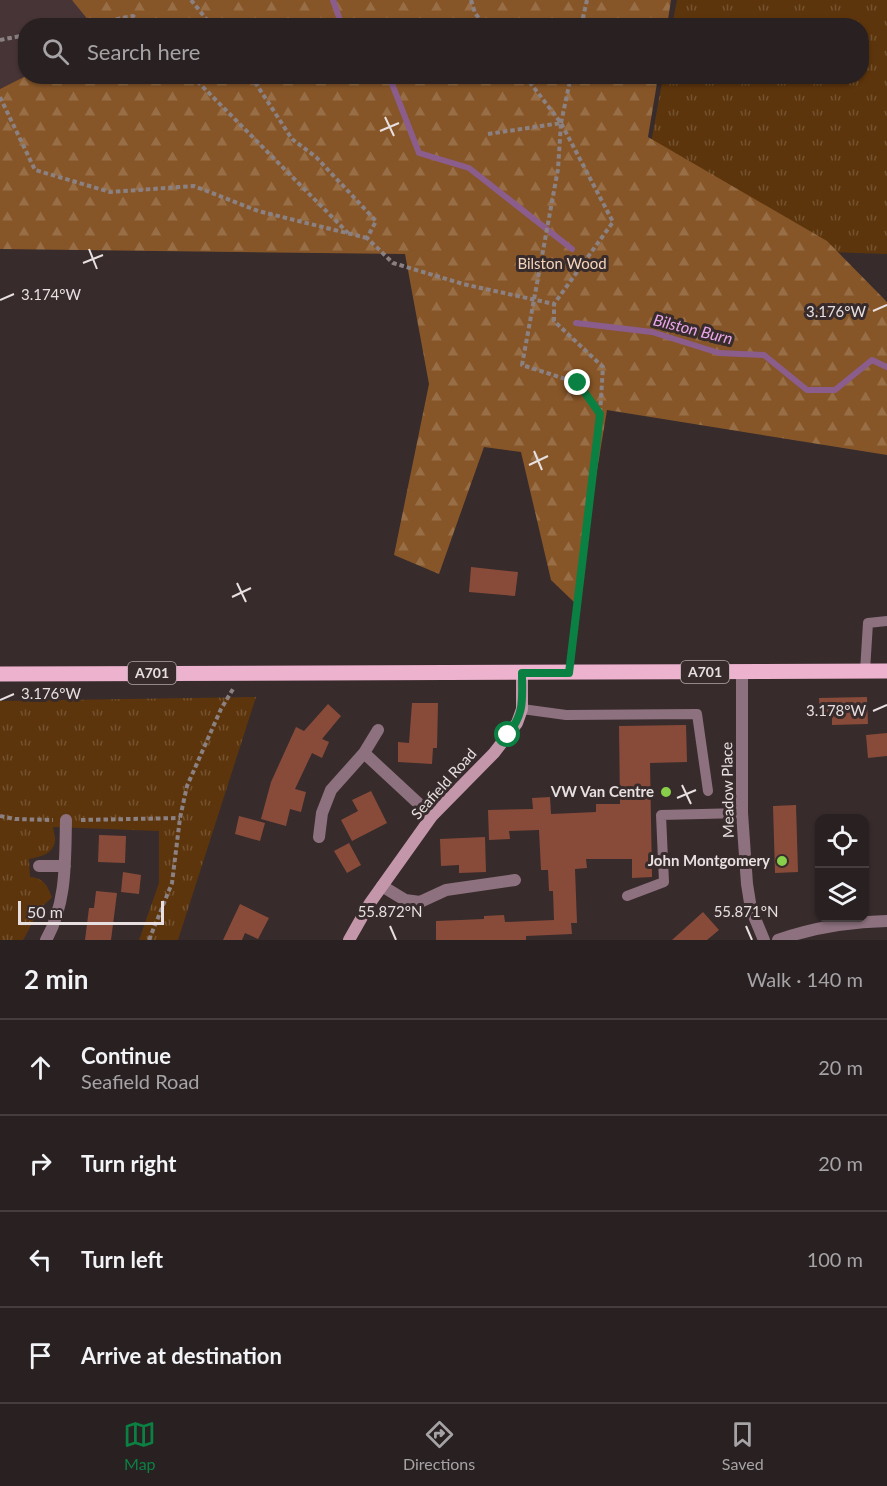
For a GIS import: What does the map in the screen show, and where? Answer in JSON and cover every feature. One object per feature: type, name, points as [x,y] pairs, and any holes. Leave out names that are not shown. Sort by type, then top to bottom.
[{"type":"main road","name":"A701","points":[[0,674],[887,671]]},
{"type":"street","name":"Meadow Place","points":[[742,672],[742,813],[747,884],[751,909],[764,940]]},
{"type":"street","name":"Seafield Road","points":[[349,940],[370,903],[432,816],[494,753],[517,723],[522,709],[522,673]]},
{"type":"street","points":[[319,837],[322,813],[331,790],[364,753],[378,730]]},
{"type":"street","points":[[364,753],[432,816]]},
{"type":"street","points":[[46,940],[61,907],[66,820]]},
{"type":"street","points":[[39,866],[65,866]]},
{"type":"street","points":[[382,886],[405,900],[420,903],[446,890],[515,880]]},
{"type":"street","points":[[778,940],[806,930],[857,922],[887,921]]},
{"type":"lane","points":[[865,671],[868,623],[887,621]]},
{"type":"lane","points":[[522,709],[566,715],[697,714],[708,791]]},
{"type":"lane","points":[[627,896],[664,882],[661,815],[742,813]]},
{"type":"path","points":[[191,0],[206,18]]},
{"type":"path","points":[[471,0],[479,18]]},
{"type":"path","points":[[583,18],[586,0]]},
{"type":"path","points":[[0,40],[18,37]]},
{"type":"path","points":[[200,84],[348,234]]},
{"type":"path","points":[[256,84],[292,139],[316,157],[376,221],[367,238]]},
{"type":"path","points":[[531,84],[561,123],[613,222],[554,304],[554,321],[603,367],[600,414],[569,673]]},
{"type":"path","points":[[569,84],[561,123],[558,169],[522,364],[578,383],[600,414]]},
{"type":"path","points":[[0,97],[35,170],[110,192],[194,186],[258,211],[367,238],[393,263],[463,285],[554,304]]},
{"type":"path","points":[[488,134],[561,123]]},
{"type":"path","points":[[149,940],[172,883],[180,818],[187,786],[221,709],[242,673]]},
{"type":"path","points":[[0,816],[15,819],[66,820],[180,818]]},
{"type":"shaded area","points":[[0,0],[75,0],[90,18],[18,18],[18,81],[0,89]]},
{"type":"green space","points":[[72,0],[671,0],[668,18],[87,18]]},
{"type":"green space","points":[[677,0],[887,0],[887,254],[829,252],[651,143],[662,84],[869,84],[869,18],[673,18]]},
{"type":"green space","name":"Bilston Wood","points":[[18,80],[18,84],[657,84],[648,137],[827,241],[887,302],[887,455],[607,410],[575,603],[551,580],[521,452],[484,447],[439,574],[394,555],[429,384],[405,254],[0,249],[0,89]]},
{"type":"green space","points":[[256,697],[178,940],[139,940],[159,883],[159,831],[53,827],[55,839],[52,849],[29,859],[30,877],[44,883],[52,897],[39,911],[23,940],[0,940],[0,701]]},
{"type":"building","points":[[471,567],[518,572],[515,596],[469,592]]},
{"type":"building","points":[[867,697],[868,724],[832,725],[832,715],[820,716],[819,698]]},
{"type":"building","points":[[412,703],[438,703],[437,748],[433,748],[432,764],[398,762],[398,742],[409,743]]},
{"type":"building","points":[[328,704],[341,716],[322,739],[329,742],[322,758],[312,753],[295,789],[306,792],[301,812],[290,809],[286,826],[261,819],[271,782],[296,727],[304,731]]},
{"type":"building","points":[[686,725],[687,762],[650,763],[652,877],[632,878],[632,859],[586,859],[587,868],[575,869],[577,923],[571,923],[572,934],[526,936],[526,940],[436,940],[436,921],[484,919],[484,916],[504,915],[505,922],[554,920],[553,891],[549,891],[548,870],[541,870],[539,830],[509,831],[510,839],[489,840],[488,810],[533,809],[532,798],[550,797],[551,814],[596,812],[596,804],[620,804],[619,726]]},
{"type":"building","points":[[887,733],[887,756],[868,758],[866,735]]},
{"type":"building","points":[[371,791],[387,823],[352,841],[341,820],[358,811],[352,800]]},
{"type":"building","points":[[796,805],[798,872],[775,873],[773,806]]},
{"type":"building","points":[[239,816],[265,823],[260,841],[235,834]]},
{"type":"building","points":[[99,835],[126,836],[125,863],[98,862]]},
{"type":"building","points":[[485,837],[486,872],[459,873],[459,865],[441,866],[440,839]]},
{"type":"building","points":[[349,843],[361,865],[347,873],[334,851]]},
{"type":"building","points":[[123,872],[141,875],[139,894],[121,892]]},
{"type":"building","points":[[96,891],[117,893],[111,940],[85,940],[89,908],[94,908]]},
{"type":"building","points":[[240,904],[269,918],[258,939],[245,933],[242,940],[223,940]]},
{"type":"building","points":[[703,912],[719,930],[707,940],[672,940]]},
{"type":"waterway","name":"Bilston Burn","points":[[333,0],[339,18]]},
{"type":"waterway","name":"Bilston Burn","points":[[392,84],[419,153],[469,168],[572,249]]},
{"type":"waterway","name":"Bilston Burn","points":[[576,323],[652,332],[719,353],[764,355],[807,390],[835,390],[872,360],[887,367]]},
{"type":"place","name":"VW Van Centre","points":[[666,792]]},
{"type":"place","name":"John Montgomery","points":[[782,861]]},
{"type":"route","points":[[508,735],[517,723],[522,709],[522,673],[569,673],[600,414],[578,383]]}]
